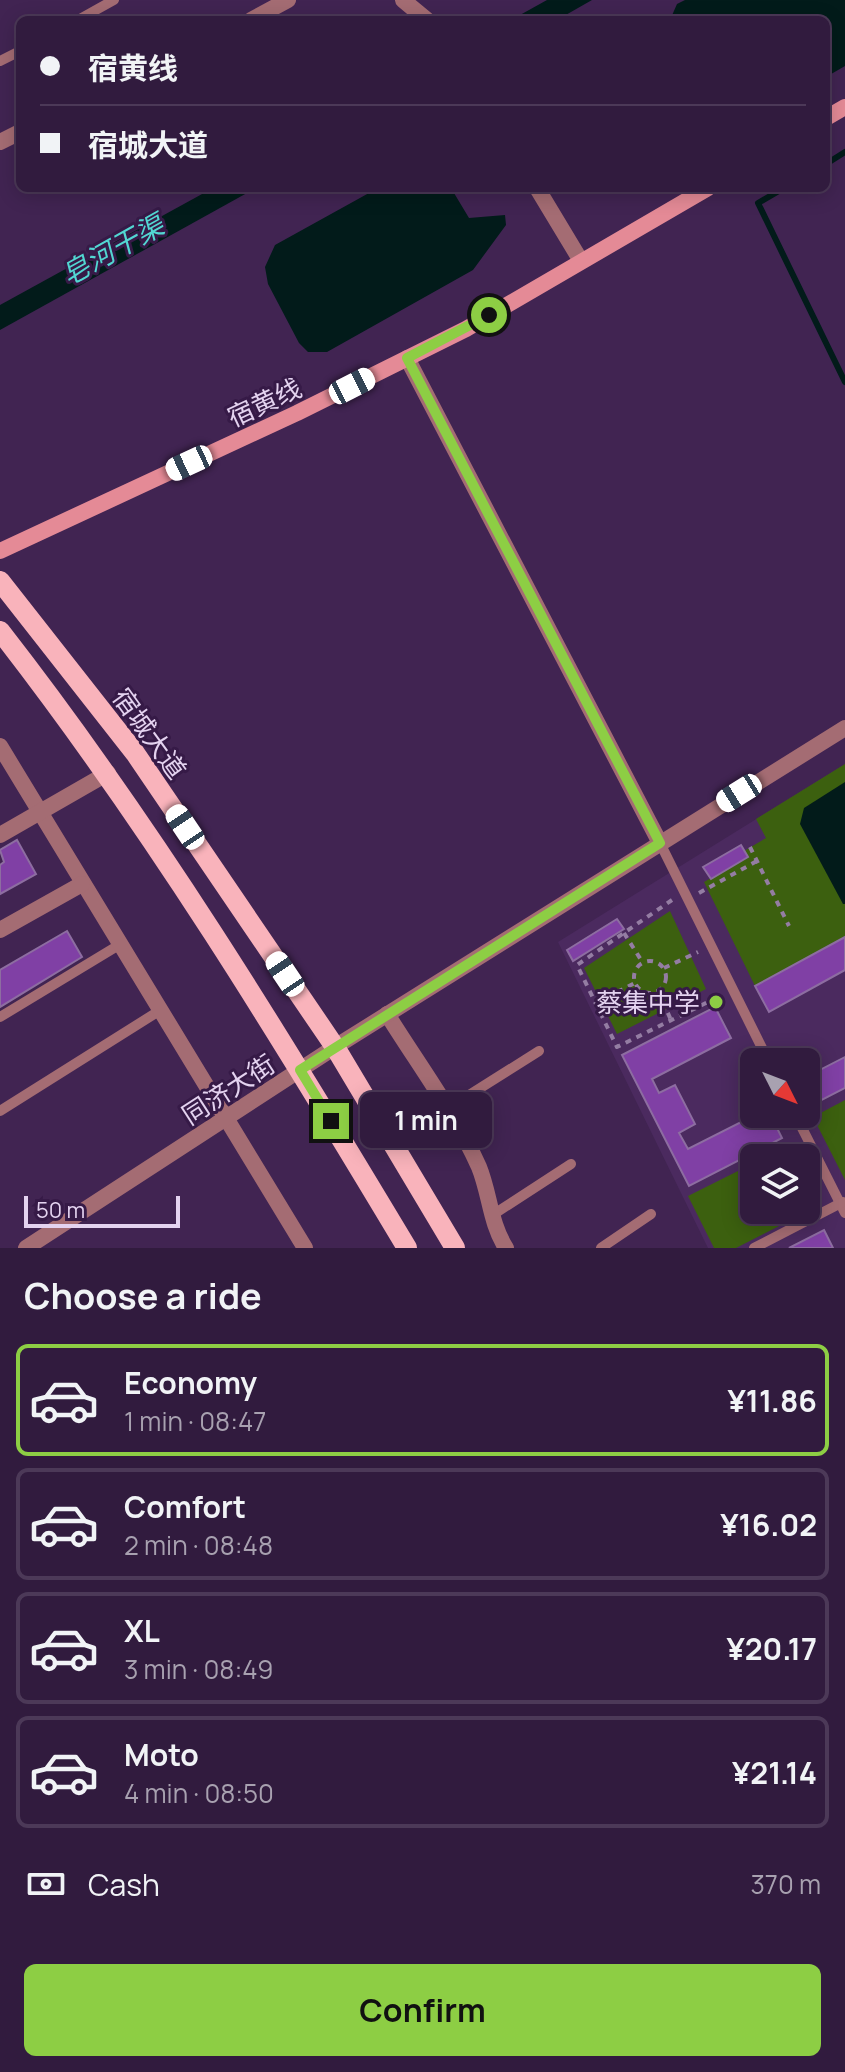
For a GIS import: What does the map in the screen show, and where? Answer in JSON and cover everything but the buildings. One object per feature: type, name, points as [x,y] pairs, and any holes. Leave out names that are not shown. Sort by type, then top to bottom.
[{"type":"main road","name":"宿黄线","points":[[0,551],[466,329],[701,192]]},
{"type":"main road","name":"宿城大道","points":[[0,581],[135,753],[335,1047],[455,1248]]},
{"type":"main road","points":[[0,631],[108,773],[300,1070],[407,1248]]},
{"type":"street","points":[[258,16],[288,0]]},
{"type":"street","points":[[403,0],[422,16]]},
{"type":"street","points":[[539,192],[581,261]]},
{"type":"street","points":[[407,358],[660,843]]},
{"type":"street","name":"同济大街","points":[[26,1248],[335,1047],[845,728]]},
{"type":"street","points":[[0,746],[305,1248]]},
{"type":"street","points":[[0,835],[108,773]]},
{"type":"street","points":[[0,930],[82,884]]},
{"type":"street","points":[[387,1014],[447,1109],[480,1170],[491,1216],[506,1248]]},
{"type":"lane","points":[[85,16],[114,0]]},
{"type":"lane","points":[[660,843],[762,1048]]},
{"type":"lane","points":[[0,1017],[119,945]]},
{"type":"lane","points":[[0,1111],[159,1011]]},
{"type":"lane","points":[[447,1109],[539,1051]]},
{"type":"lane","points":[[754,1248],[843,1206],[802,1128]]},
{"type":"lane","points":[[491,1216],[571,1164]]},
{"type":"lane","points":[[601,1248],[651,1214]]},
{"type":"path","points":[[750,847],[789,926]]},
{"type":"path","points":[[733,989],[617,1047],[577,965],[686,895],[757,861]]},
{"type":"path","points":[[624,933],[643,963]]},
{"type":"path","points":[[664,968],[711,945]]},
{"type":"path","points":[[656,962],[664,968],[665,984],[658,991],[642,991],[635,983],[635,973],[643,963],[656,962]]},
{"type":"path","points":[[596,1003],[635,983]]},
{"type":"path","points":[[658,991],[671,1020]]},
{"type":"shaded area","name":"蔡集中学","points":[[845,764],[845,1248],[708,1248],[558,942]]},
{"type":"green space","points":[[845,764],[845,937],[755,986],[704,882],[747,858],[744,851],[766,838],[756,819]]},
{"type":"green space","points":[[670,911],[706,989],[617,1034],[584,968]]},
{"type":"green space","points":[[845,1100],[845,1180],[819,1128],[820,1113]]},
{"type":"green space","points":[[740,1170],[740,1224],[783,1224],[736,1248],[714,1248],[688,1196]]},
{"type":"water","points":[[547,0],[592,0],[564,16],[518,16]]},
{"type":"water","points":[[685,0],[845,0],[845,66],[830,75],[830,16],[672,16],[677,4]]},
{"type":"water","name":"皂河干渠","points":[[206,192],[249,192],[0,330],[0,305]]},
{"type":"water","points":[[371,192],[453,192],[469,218],[505,215],[506,225],[473,270],[327,352],[308,352],[299,343],[268,284],[265,267],[275,245]]},
{"type":"water","points":[[845,782],[843,904],[800,824],[804,808]]},
{"type":"waterway","points":[[830,161],[845,152]]},
{"type":"waterway","points":[[777,192],[758,203],[845,382]]},
{"type":"place","name":"蔡集中学","points":[[716,1002]]},
{"type":"route","points":[[331,1121],[300,1070],[660,843],[407,358],[489,315]]}]
